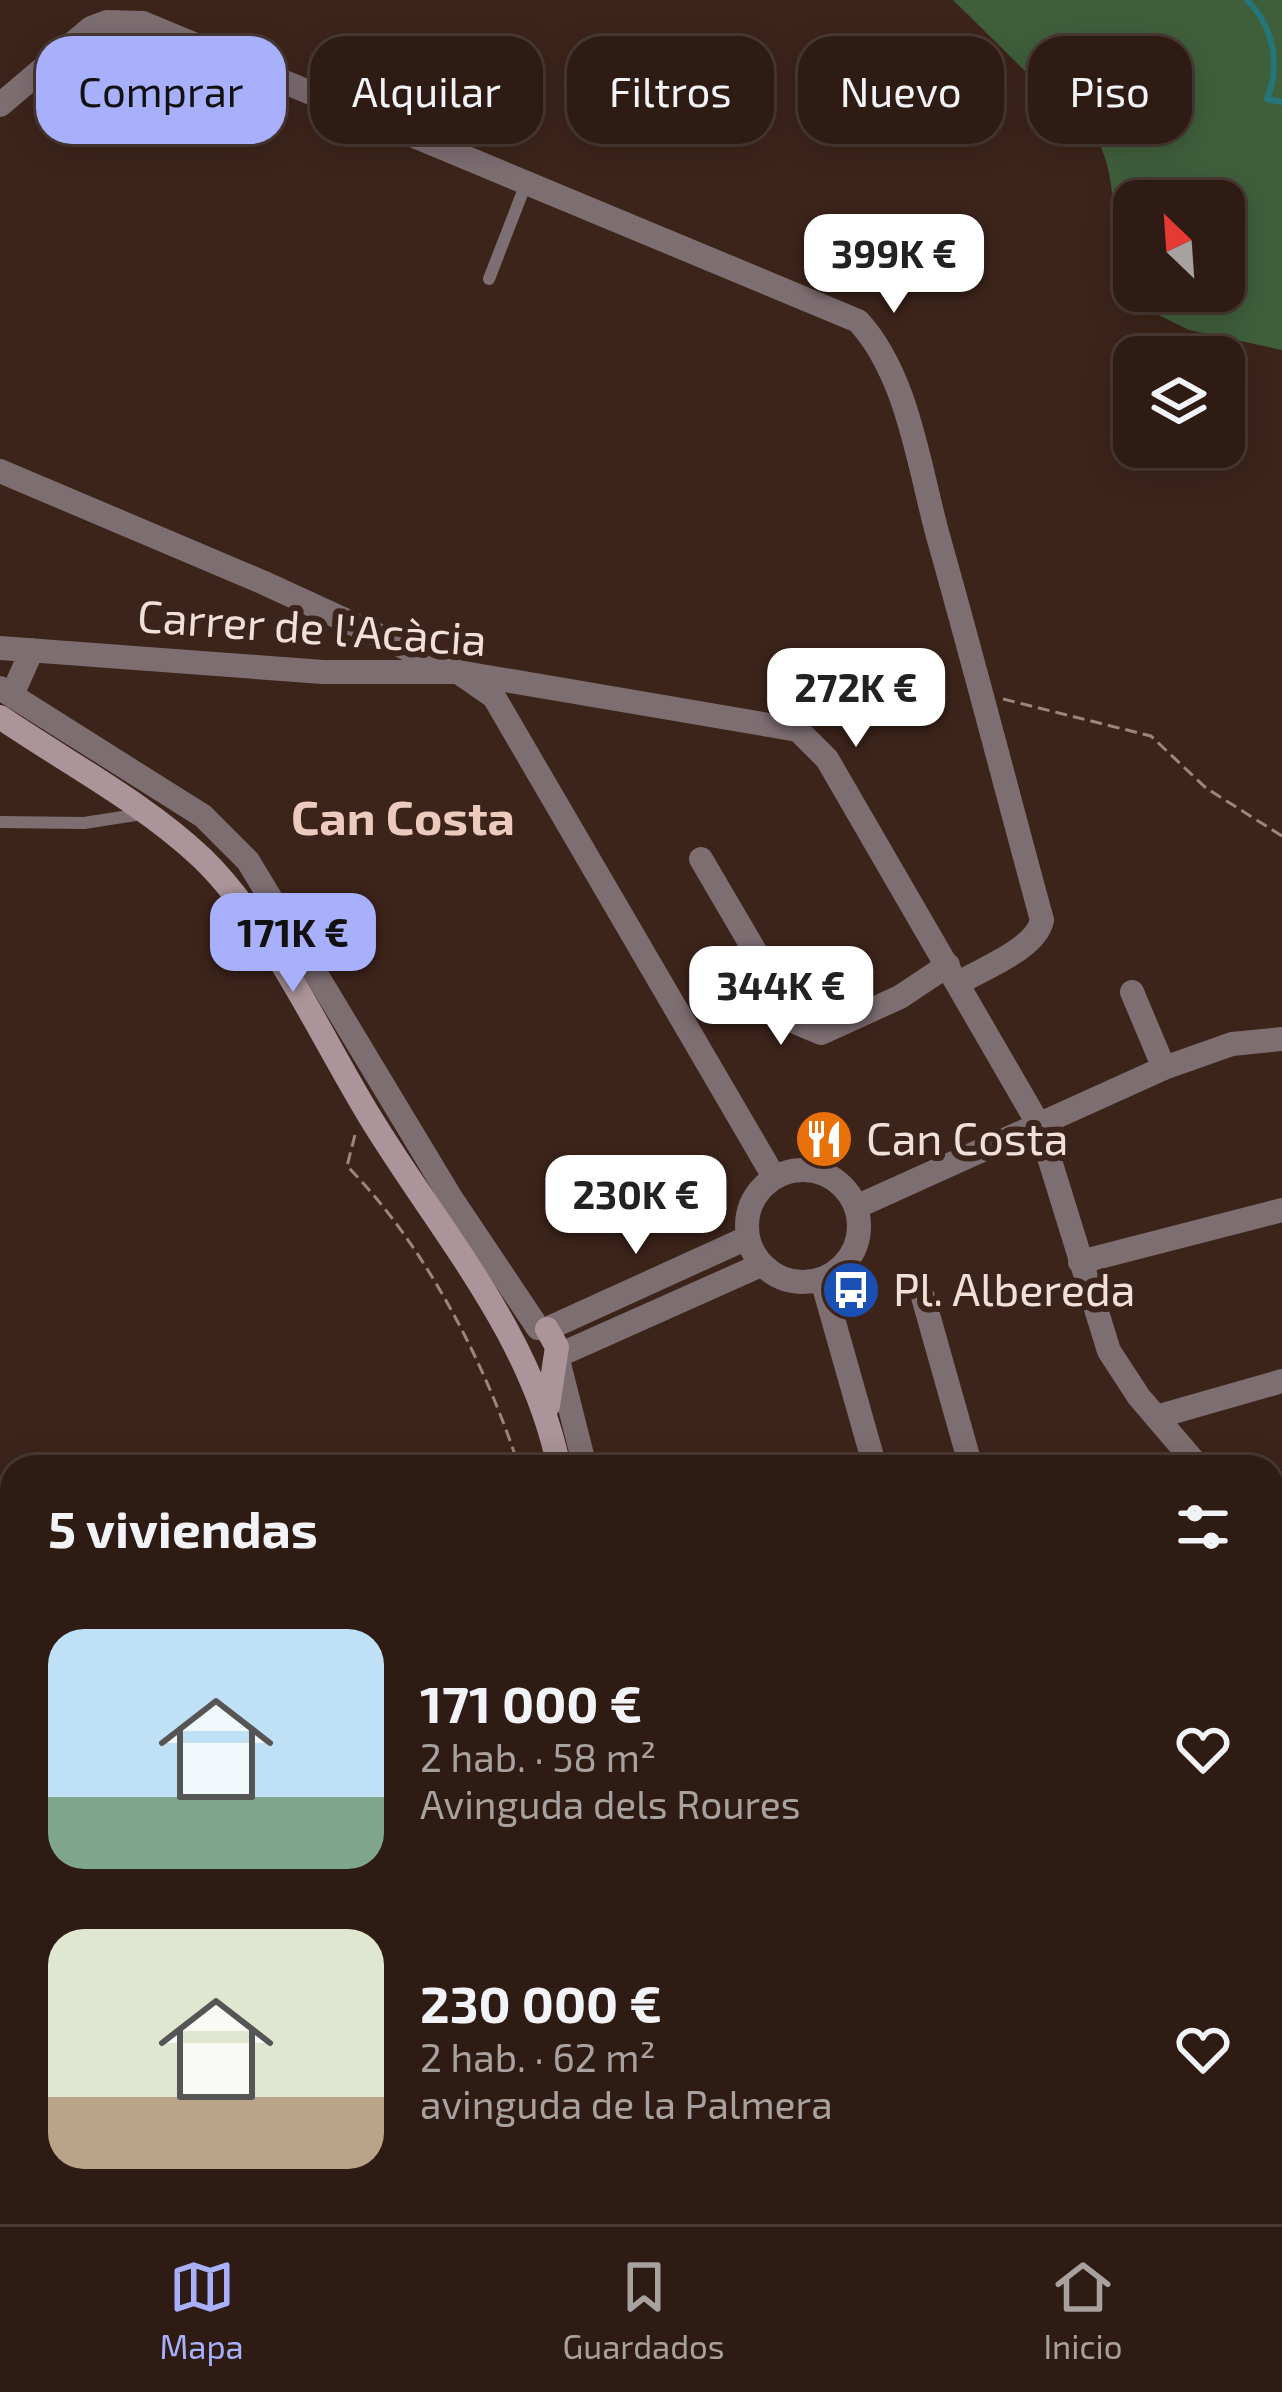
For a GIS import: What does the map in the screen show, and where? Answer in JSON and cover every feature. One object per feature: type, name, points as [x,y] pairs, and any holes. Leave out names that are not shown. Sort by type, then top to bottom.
[{"type":"street","points":[[0,105],[92,28],[106,22],[143,22],[525,186],[841,312],[877,341],[916,454],[984,698],[1042,920],[1040,932],[821,1033],[780,1003],[701,859]]},
{"type":"street","points":[[0,471],[458,672],[494,698],[774,1178]]},
{"type":"street","name":"Carrer de l'Acàcia","points":[[0,649],[323,672],[458,672],[798,730],[827,759],[1040,1126],[1109,1351],[1189,1455]]},
{"type":"street","points":[[4,700],[32,650]]},
{"type":"street","points":[[4,700],[200,856],[236,900],[372,1120],[496,1306],[548,1418],[556,1455]]},
{"type":"street","points":[[4,700],[202,816],[248,861],[452,1198],[542,1328],[556,1341],[582,1455]]},
{"type":"street","points":[[1132,992],[1164,1068]]},
{"type":"street","points":[[856,1207],[1164,1068],[1232,1044],[1282,1040]]},
{"type":"street","points":[[803,1170],[820,1172],[848,1192],[856,1207],[857,1244],[848,1260],[822,1280],[787,1281],[761,1265],[747,1238],[751,1203],[774,1178],[803,1170]]},
{"type":"street","points":[[1080,1262],[1282,1210]]},
{"type":"street","points":[[522,1354],[542,1328],[747,1238]]},
{"type":"street","points":[[522,1354],[557,1356],[761,1265]]},
{"type":"street","points":[[822,1280],[872,1455]]},
{"type":"street","points":[[923,1297],[968,1455]]},
{"type":"street","points":[[496,1306],[542,1328]]},
{"type":"street","points":[[548,1418],[549,1377],[557,1356]]},
{"type":"street","points":[[1156,1417],[1282,1381]]},
{"type":"lane","points":[[489,279],[525,186]]},
{"type":"lane","points":[[0,822],[84,823],[143,814]]},
{"type":"path","points":[[984,698],[1023,700],[1150,736],[1206,788],[1282,836]]},
{"type":"path","points":[[372,1120],[356,1135],[347,1166],[419,1257],[479,1371],[514,1455]]},
{"type":"green space","points":[[953,0],[1282,0],[1282,350],[1245,342],[1245,336],[1189,330],[1152,312],[1245,312],[1245,180],[1113,180],[1113,201],[1099,144],[1192,144],[1192,36],[1028,36],[1028,74],[1004,50],[1004,36],[989,36]]},
{"type":"waterway","points":[[1247,0],[1272,46],[1267,99],[1282,102]]},
{"type":"place","name":"Can Costa","points":[[824,1139]]},
{"type":"place","name":"Pl. Albereda","points":[[851,1290]]},
{"type":"district","name":"Can Costa","points":[[403,818]]}]
